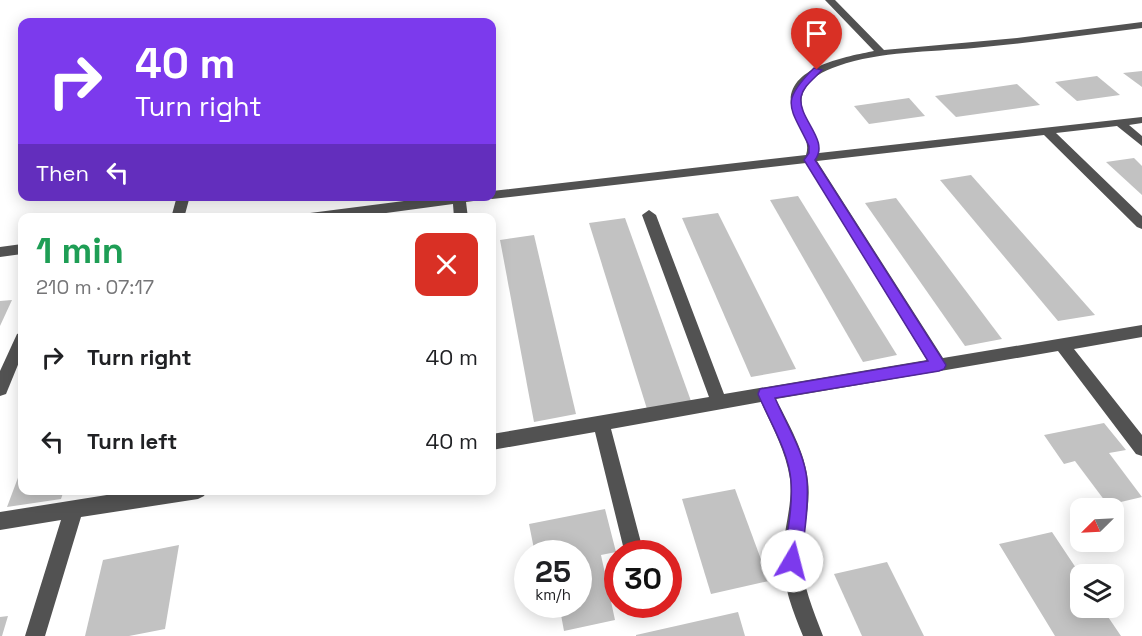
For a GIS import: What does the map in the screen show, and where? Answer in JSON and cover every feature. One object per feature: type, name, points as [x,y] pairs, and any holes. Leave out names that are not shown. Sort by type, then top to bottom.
[{"type":"street","points":[[830,0],[882,54]]},
{"type":"street","points":[[810,160],[815,153],[815,146],[797,111],[796,98],[799,88],[817,70],[882,54],[1142,25]]},
{"type":"street","points":[[496,195],[1142,120]]},
{"type":"street","points":[[1120,123],[1142,142]]},
{"type":"street","points":[[1047,131],[1142,224]]},
{"type":"street","points":[[810,160],[939,365]]},
{"type":"street","points":[[349,213],[443,201]]},
{"type":"street","points":[[649,215],[718,402]]},
{"type":"street","points":[[0,252],[18,250]]},
{"type":"street","points":[[496,441],[1142,332]]},
{"type":"street","points":[[1062,345],[1142,448]]},
{"type":"street","points":[[0,389],[18,347]]},
{"type":"street","points":[[765,394],[792,454],[799,479],[799,501],[792,561],[797,588],[813,636]]},
{"type":"street","points":[[602,423],[631,540]]},
{"type":"street","points":[[0,521],[167,495]]},
{"type":"street","points":[[35,636],[74,510]]},
{"type":"building","points":[[1142,71],[1142,87],[1123,73]]},
{"type":"building","points":[[1097,76],[1120,95],[1077,101],[1055,82]]},
{"type":"building","points":[[1017,84],[1040,105],[956,117],[935,96]]},
{"type":"building","points":[[909,98],[925,116],[869,124],[854,106]]},
{"type":"building","points":[[1134,158],[1142,166],[1142,195],[1106,162]]},
{"type":"building","points":[[971,175],[1095,315],[1058,321],[940,180]]},
{"type":"building","points":[[798,196],[897,355],[863,362],[770,200]]},
{"type":"building","points":[[896,198],[1002,339],[965,346],[865,203]]},
{"type":"building","points":[[718,213],[796,369],[751,377],[682,218]]},
{"type":"building","points":[[625,218],[691,401],[647,409],[589,223]]},
{"type":"building","points":[[534,235],[576,414],[534,422],[500,240]]},
{"type":"building","points":[[12,300],[0,326],[0,301]]},
{"type":"building","points":[[1104,423],[1126,450],[1109,453],[1142,497],[1124,501],[1124,498],[1103,498],[1075,461],[1064,464],[1044,435]]},
{"type":"building","points":[[18,478],[18,495],[62,495],[61,499],[7,507]]},
{"type":"building","points":[[735,489],[769,581],[711,594],[682,499]]},
{"type":"building","points":[[605,509],[613,540],[604,540],[604,554],[601,555],[604,569],[604,618],[615,618],[615,620],[564,631],[562,618],[592,618],[592,540],[532,540],[529,524]]},
{"type":"building","points":[[1052,532],[1073,564],[1070,564],[1070,618],[1109,618],[1121,636],[1055,636],[999,544]]},
{"type":"building","points":[[179,545],[165,629],[129,636],[85,636],[103,560]]},
{"type":"building","points":[[887,562],[924,636],[862,636],[834,574]]},
{"type":"building","points":[[738,612],[745,636],[636,636],[636,635]]},
{"type":"building","points":[[8,616],[2,636],[0,636],[0,617]]},
{"type":"route","points":[[792,561],[799,501],[799,479],[792,454],[765,394],[939,365],[810,160],[815,153],[815,146],[802,124],[797,111],[796,98],[799,88],[817,70]]}]
